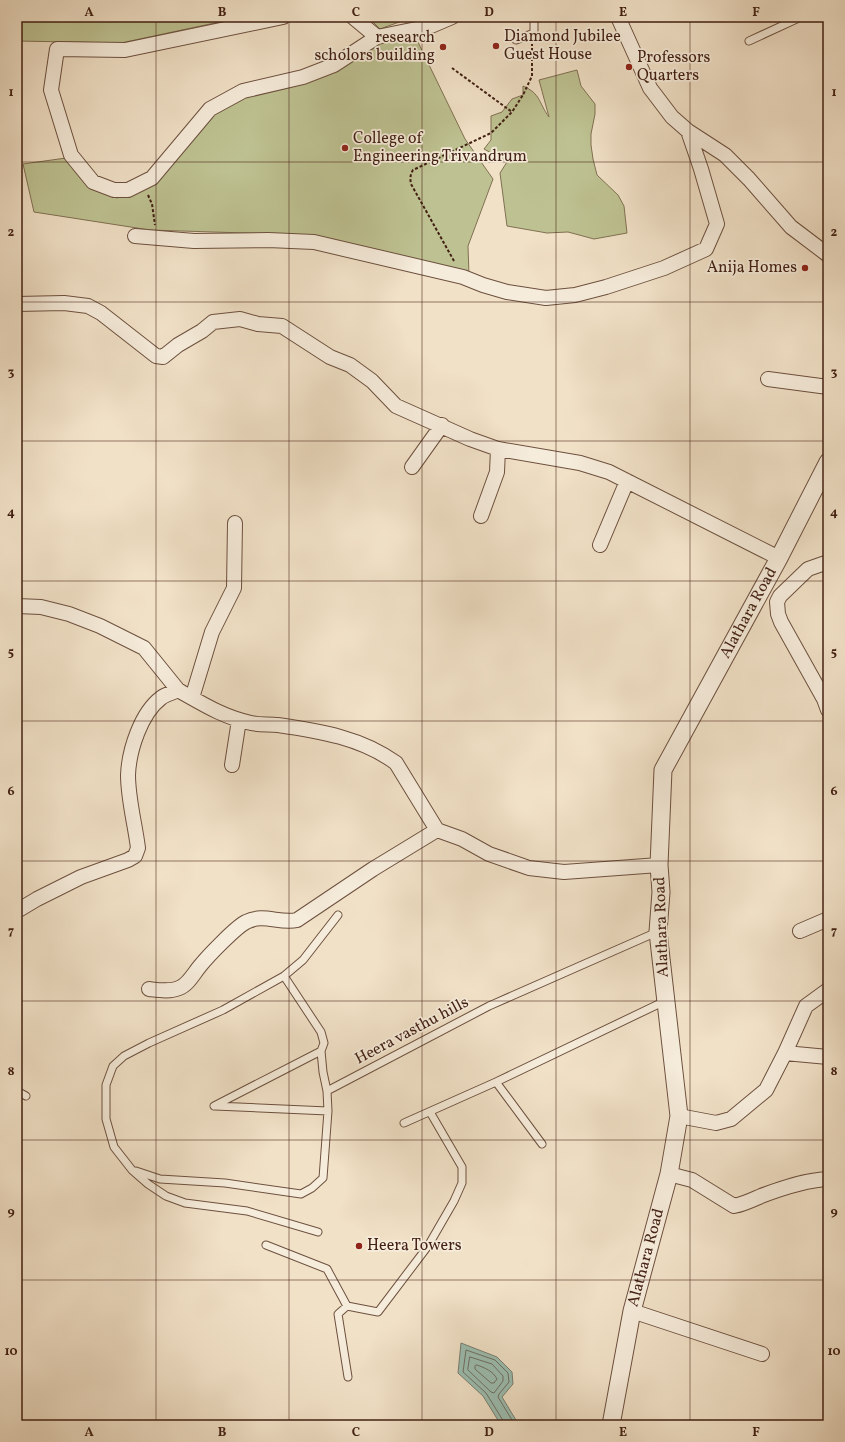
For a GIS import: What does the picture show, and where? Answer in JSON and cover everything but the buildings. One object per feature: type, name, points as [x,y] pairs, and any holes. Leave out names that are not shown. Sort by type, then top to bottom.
[{"type":"street","points":[[283,17],[125,50],[57,49],[52,90],[71,155],[93,182],[114,190],[128,190],[152,178],[210,109],[243,91],[303,77],[334,65],[377,37],[431,26],[452,17]]},
{"type":"street","points":[[353,17],[377,37]]},
{"type":"street","points":[[618,17],[650,88],[672,117],[688,131],[725,156],[749,179],[791,227],[828,255]]},
{"type":"street","points":[[135,236],[194,241],[268,240],[314,242],[462,277],[507,292],[546,298],[575,295],[606,287],[664,268],[706,249],[717,224],[688,131]]},
{"type":"street","points":[[17,304],[64,303],[88,306],[101,313],[156,356],[163,357],[178,345],[202,331],[213,322],[240,319],[258,324],[282,326],[330,357],[350,365],[372,381],[396,406],[442,425],[470,439],[498,449],[580,463],[609,472],[779,558]]},
{"type":"street","points":[[768,379],[828,387]]},
{"type":"street","points":[[412,467],[442,425]]},
{"type":"street","points":[[481,516],[497,472],[498,449]]},
{"type":"street","name":"Alathara Road","points":[[611,1425],[632,1311],[669,1174],[678,1116],[658,932],[661,892],[659,865],[663,770],[779,558],[828,462]]},
{"type":"street","points":[[600,545],[627,481]]},
{"type":"street","points":[[192,698],[212,632],[234,588],[235,523]]},
{"type":"street","points":[[828,562],[808,569],[780,596],[777,602],[778,614],[781,622],[824,699],[828,710]]},
{"type":"street","points":[[17,606],[41,607],[69,614],[100,626],[144,648],[178,690],[223,715],[252,723],[277,725],[332,734],[365,745],[387,756],[396,763],[436,830],[462,840],[489,854],[529,868],[564,872],[659,865]]},
{"type":"street","points":[[17,911],[37,899],[81,877],[135,856],[138,848],[128,774],[133,745],[141,725],[151,708],[162,697],[178,690]]},
{"type":"street","points":[[232,765],[240,720]]},
{"type":"street","points":[[149,990],[174,990],[181,988],[201,964],[242,924],[256,918],[284,922],[297,920],[373,869],[436,830]]},
{"type":"street","points":[[800,931],[828,919]]},
{"type":"street","points":[[678,1116],[716,1123],[731,1119],[766,1090],[785,1053],[806,1006],[828,990]]},
{"type":"street","points":[[785,1053],[828,1057]]},
{"type":"street","points":[[669,1174],[692,1180],[734,1206],[744,1204],[781,1189],[817,1180],[828,1179]]},
{"type":"street","points":[[632,1311],[762,1354]]},
{"type":"lane","points":[[516,40],[534,33],[534,17]]},
{"type":"lane","points":[[749,41],[801,17]]},
{"type":"lane","points":[[318,1232],[247,1211],[185,1203],[166,1196],[148,1184],[132,1170],[114,1147],[106,1119],[106,1085],[113,1066],[124,1056],[149,1043],[223,1010],[284,976],[303,960],[338,915]]},
{"type":"lane","name":"Heera vasthu hills","points":[[327,1091],[489,1006],[658,932]]},
{"type":"lane","points":[[132,1170],[160,1179],[226,1183],[301,1194],[312,1188],[323,1178],[328,1110],[327,1091],[321,1051],[324,1043],[321,1032],[284,976]]},
{"type":"lane","points":[[404,1123],[496,1082],[666,1001]]},
{"type":"lane","points":[[321,1051],[214,1106],[328,1110]]},
{"type":"lane","points":[[496,1082],[542,1144]]},
{"type":"lane","points":[[17,1091],[26,1096]]},
{"type":"lane","points":[[347,1306],[378,1312],[428,1246],[454,1202],[462,1183],[462,1167],[430,1112]]},
{"type":"lane","points":[[266,1245],[327,1269],[347,1306]]},
{"type":"lane","points":[[347,1306],[338,1314],[348,1377]]},
{"type":"path","points":[[462,277],[410,180],[411,173],[413,170],[491,133],[512,112],[524,95],[532,76],[532,48],[534,33]]},
{"type":"path","points":[[452,68],[512,112]]},
{"type":"path","points":[[142,183],[152,204],[156,238]]},
{"type":"green space","points":[[25,17],[243,17],[121,43],[17,41],[17,31]]},
{"type":"green space","points":[[368,17],[413,17],[380,29]]},
{"type":"green space","points":[[415,36],[465,139],[493,179],[468,246],[469,275],[309,235],[150,230],[34,212],[23,164],[66,158],[92,189],[117,198],[157,183],[215,114],[249,95],[379,43]]},
{"type":"green space","points":[[577,70],[581,86],[595,104],[591,145],[597,175],[618,195],[624,206],[627,233],[594,239],[568,232],[547,233],[507,226],[500,173],[507,162],[484,149],[491,140],[491,116],[502,112],[512,99],[523,95],[523,86],[536,95],[549,117],[539,80]]},
{"type":"water","points":[[461,1343],[497,1357],[512,1372],[513,1384],[502,1397],[519,1425],[501,1425],[483,1396],[458,1373]]},
{"type":"place","name":"Diamond Jubilee Guest House","points":[[496,46]]},
{"type":"place","name":"research scholors building","points":[[443,47]]},
{"type":"place","name":"Professors Quarters","points":[[629,67]]},
{"type":"place","name":"College of Engineering Trivandrum","points":[[345,148]]},
{"type":"place","name":"Anija Homes","points":[[805,268]]},
{"type":"place","name":"Heera Towers","points":[[359,1246]]}]
